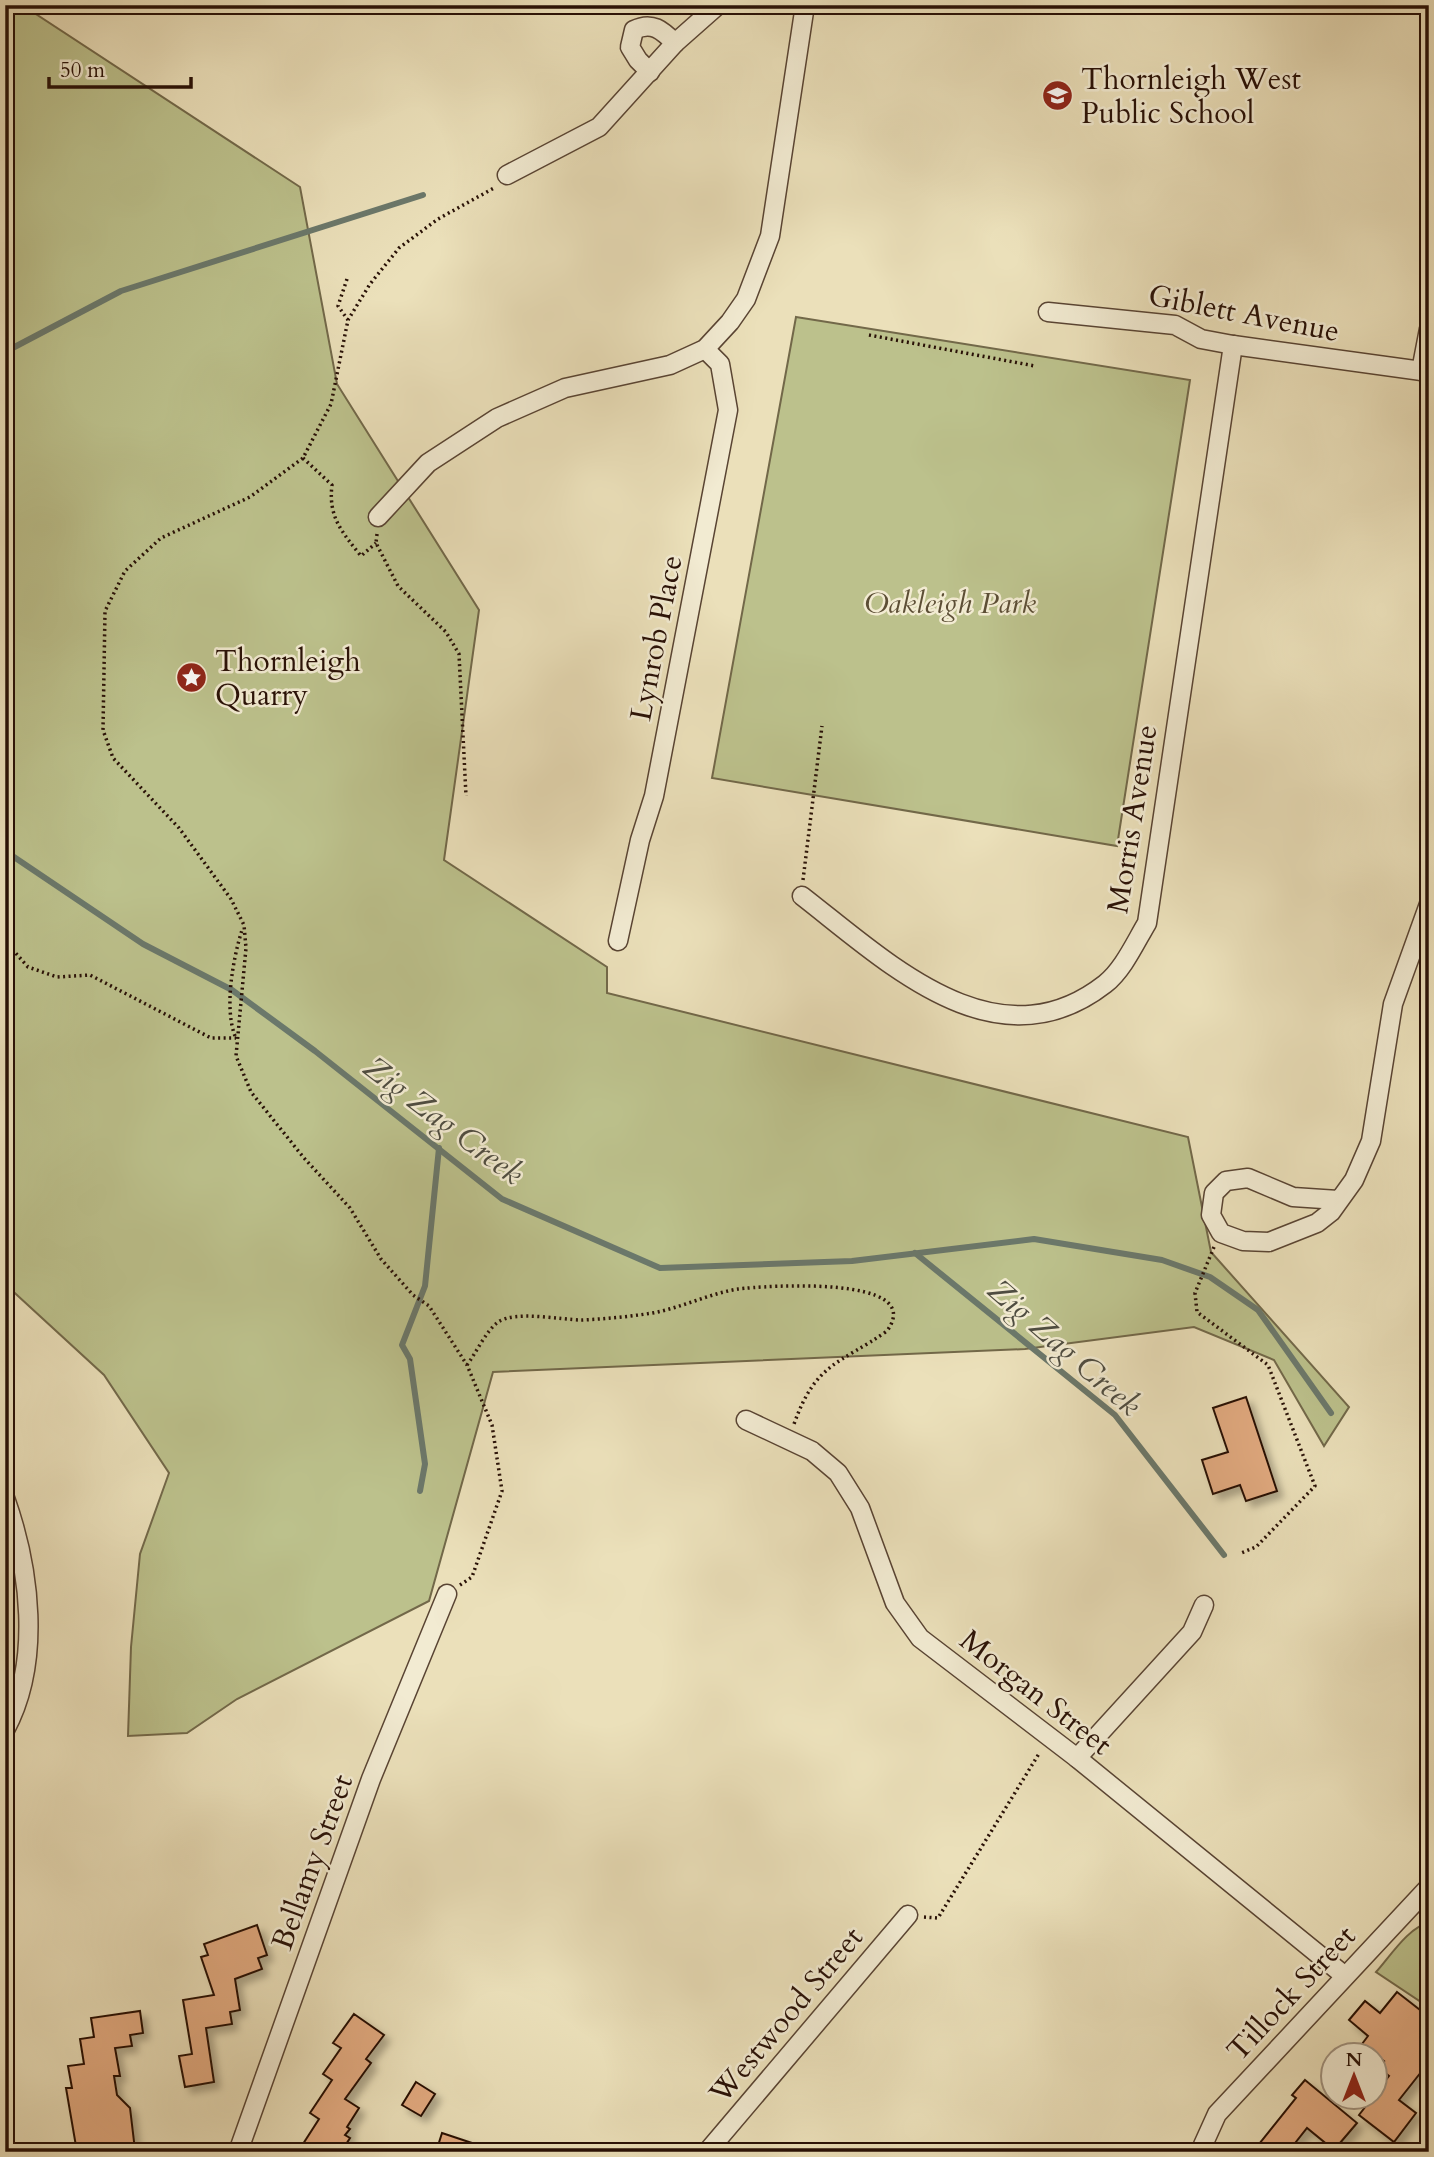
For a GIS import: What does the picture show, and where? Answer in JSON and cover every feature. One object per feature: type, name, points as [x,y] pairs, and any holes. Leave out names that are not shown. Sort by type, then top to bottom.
[{"type":"street","points":[[507,175],[599,127],[675,43],[718,5]]},
{"type":"street","points":[[378,517],[428,463],[497,418],[565,388],[670,365],[705,349],[746,299],[771,236],[805,5]]},
{"type":"street","points":[[650,72],[630,47],[634,30],[648,25],[657,27],[675,43]]},
{"type":"street","name":"Giblett Avenue","points":[[1048,312],[1175,325],[1201,339],[1425,372]]},
{"type":"street","points":[[1425,372],[1429,329]]},
{"type":"street","name":"Morris Avenue","points":[[802,895],[906,977],[963,1007],[1029,1017],[1067,1006],[1106,984],[1147,923],[1233,345]]},
{"type":"street","name":"Lynrob Place","points":[[618,941],[640,840],[654,796],[728,410],[720,364],[705,349]]},
{"type":"street","points":[[1338,1200],[1293,1197],[1248,1178],[1226,1181],[1214,1193],[1211,1215],[1221,1233],[1243,1241],[1269,1242],[1317,1223],[1331,1212],[1364,1162],[1371,1140],[1393,1004],[1429,904]]},
{"type":"street","name":"Morgan Street","points":[[746,1420],[812,1451],[838,1473],[860,1508],[903,1618],[920,1638],[1048,1739],[1077,1758],[1345,1976]]},
{"type":"street","points":[[5,1498],[24,1572],[26,1637],[19,1696],[5,1730]]},
{"type":"street","name":"Bellamy Street","points":[[238,2152],[371,1779],[447,1594]]},
{"type":"street","points":[[1077,1758],[1192,1632],[1204,1605]]},
{"type":"street","name":"Tillock Street","points":[[1205,2148],[1217,2114],[1345,1976],[1426,1895]]},
{"type":"street","name":"Westwood Street","points":[[707,2152],[908,1914]]},
{"type":"path","points":[[447,1594],[472,1577],[502,1491],[492,1425],[467,1365],[429,1306],[413,1294],[381,1259],[350,1208],[251,1092],[236,1056],[246,948],[244,925],[230,899],[179,828],[113,758],[103,730],[105,611],[125,571],[162,538],[250,496],[303,458],[331,404],[348,320],[370,284],[399,248],[438,219],[499,185],[507,175]]},
{"type":"path","points":[[347,279],[338,306],[348,320]]},
{"type":"path","points":[[869,335],[1035,366]]},
{"type":"path","points":[[303,458],[332,485],[329,507],[344,534],[361,556],[376,543]]},
{"type":"path","points":[[378,517],[376,543],[397,586],[446,632],[459,654],[466,796]]},
{"type":"path","points":[[802,895],[805,848],[815,794],[822,726]]},
{"type":"path","points":[[236,1038],[231,1026],[232,990],[244,925]]},
{"type":"path","points":[[5,941],[28,967],[57,977],[90,975],[211,1038],[236,1038]]},
{"type":"path","points":[[1211,1252],[1195,1293],[1197,1312],[1268,1365],[1315,1486],[1256,1547],[1241,1553]]},
{"type":"path","points":[[467,1365],[499,1322],[519,1317],[579,1320],[655,1313],[738,1289],[847,1287],[875,1293],[887,1300],[894,1322],[887,1331],[825,1370],[801,1405]]},
{"type":"path","points":[[908,1914],[938,1918],[1048,1739]]},
{"type":"green space","points":[[5,5],[22,5],[300,187],[337,384],[479,610],[444,860],[607,967],[607,993],[1188,1137],[1211,1252],[1349,1407],[1324,1446],[1274,1360],[1194,1327],[1025,1349],[493,1372],[429,1601],[237,1699],[187,1733],[128,1736],[131,1647],[140,1554],[169,1473],[104,1375],[5,1284]]},
{"type":"green space","name":"Oakleigh Park","points":[[796,317],[1190,380],[1117,846],[712,778]]},
{"type":"green space","points":[[1429,1923],[1429,1987],[1421,2002],[1376,1972],[1407,1936]]},
{"type":"building","points":[[1246,1397],[1277,1491],[1246,1501],[1240,1485],[1213,1494],[1202,1460],[1228,1452],[1213,1408]]},
{"type":"building","points":[[257,1925],[267,1955],[258,1958],[262,1969],[235,1979],[240,2010],[230,2012],[232,2024],[206,2028],[214,2082],[185,2087],[179,2056],[192,2054],[183,2000],[214,1995],[201,1957],[208,1955],[204,1944]]},
{"type":"building","points":[[1397,1992],[1429,2017],[1429,2062],[1399,2100],[1416,2113],[1394,2142],[1359,2115],[1361,2112],[1388,2112],[1388,2042],[1364,2042],[1368,2036],[1349,2020],[1365,2001],[1380,2013]]},
{"type":"building","points":[[140,2011],[143,2033],[130,2035],[132,2046],[115,2048],[120,2076],[114,2076],[117,2095],[130,2108],[135,2150],[77,2152],[66,2088],[72,2088],[68,2066],[84,2064],[80,2039],[94,2037],[91,2018]]},
{"type":"building","points":[[354,2014],[384,2035],[366,2059],[371,2063],[345,2099],[359,2108],[347,2127],[350,2129],[345,2135],[350,2138],[341,2152],[310,2152],[303,2144],[319,2119],[310,2113],[332,2080],[323,2074],[341,2048],[333,2043]]},
{"type":"building","points":[[1305,2080],[1318,2091],[1318,2112],[1344,2112],[1357,2123],[1334,2150],[1307,2128],[1288,2152],[1269,2152],[1259,2144],[1296,2098],[1292,2095]]},
{"type":"building","points":[[416,2082],[435,2094],[421,2116],[402,2105]]},
{"type":"building","points":[[442,2133],[490,2149],[490,2152],[436,2152]]},
{"type":"waterway","points":[[5,352],[121,291],[423,195]]},
{"type":"waterway","name":"Zig Zag Creek","points":[[5,841],[11,855],[143,944],[232,990],[315,1051],[502,1199],[660,1268],[852,1261],[1034,1239],[1162,1260],[1210,1277],[1258,1310],[1331,1413]]},
{"type":"waterway","points":[[420,1491],[425,1464],[410,1359],[402,1345],[425,1286],[439,1148]]},
{"type":"waterway","name":"Zig Zag Creek","points":[[915,1253],[1115,1415],[1224,1555]]},
{"type":"place","name":"Thornleigh West Public School","points":[[1058,96]]},
{"type":"place","name":"Thornleigh Quarry","points":[[192,678]]}]
